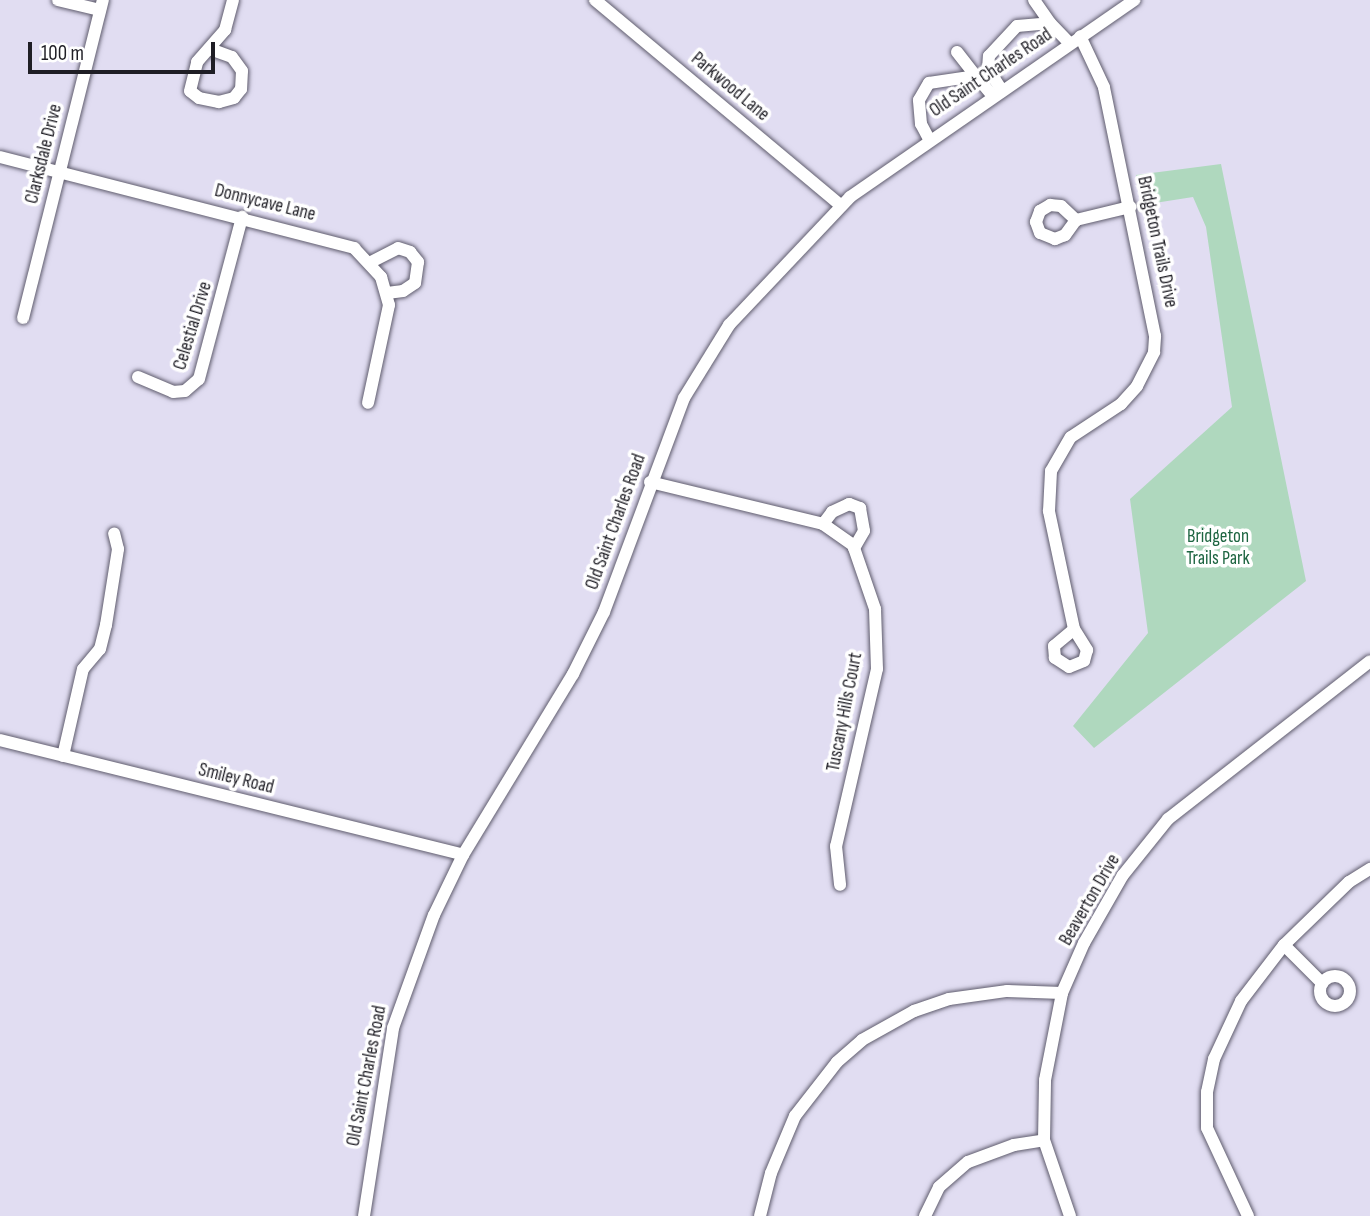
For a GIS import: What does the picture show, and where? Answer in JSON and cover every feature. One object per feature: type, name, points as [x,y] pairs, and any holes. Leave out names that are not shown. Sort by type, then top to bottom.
[{"type":"street","points":[[58,0],[102,5]]},
{"type":"street","points":[[210,49],[232,57],[242,71],[241,89],[234,98],[219,102],[190,91],[197,62],[225,30],[233,0]]},
{"type":"street","name":"Parkwood Lane","points":[[595,0],[840,205]]},
{"type":"street","name":"Bridgeton Trails Drive","points":[[1034,0],[1050,23],[1075,39],[1104,87],[1153,312],[1154,352],[1129,396],[1070,437],[1051,471],[1047,491],[1074,629]]},
{"type":"street","name":"Old Saint Charles Road","points":[[364,1216],[393,1028],[429,927],[463,855],[585,649],[629,551],[650,482],[684,398],[729,325],[840,205],[929,139],[1134,0]]},
{"type":"street","name":"Clarksdale Drive","points":[[23,318],[102,5]]},
{"type":"street","points":[[997,92],[988,69],[993,46],[1017,26],[1050,23]]},
{"type":"street","points":[[957,52],[976,76],[997,92]]},
{"type":"street","points":[[929,139],[920,116],[924,87],[936,80],[976,76]]},
{"type":"street","name":"Donnycave Lane","points":[[0,157],[337,241],[371,262]]},
{"type":"street","points":[[1076,220],[1130,207]]},
{"type":"street","name":"Celestial Drive","points":[[138,377],[173,392],[185,391],[199,379],[242,217]]},
{"type":"street","points":[[368,403],[387,327],[387,293],[371,262],[398,247],[410,252],[418,262],[415,283],[403,291],[387,293]]},
{"type":"street","points":[[650,482],[822,524],[854,548],[864,531],[860,508],[849,504],[832,512],[822,524]]},
{"type":"street","points":[[63,755],[83,670],[100,649],[106,625],[118,549],[114,533]]},
{"type":"street","name":"Tuscany Hills Court","points":[[840,885],[836,846],[877,669],[875,610],[854,548]]},
{"type":"street","name":"Beaverton Drive","points":[[1070,1216],[1044,1139],[1045,1080],[1062,993],[1123,875],[1168,818],[1370,661]]},
{"type":"street","name":"Smiley Road","points":[[0,740],[463,855]]},
{"type":"street","points":[[1248,1216],[1207,1128],[1207,1092],[1214,1059],[1241,1001],[1284,944],[1349,882],[1370,869]]},
{"type":"street","points":[[1284,944],[1322,983]]},
{"type":"street","points":[[760,1216],[774,1164],[795,1116],[837,1062],[862,1041],[914,1011],[949,999],[1007,991],[1062,993]]},
{"type":"street","points":[[925,1216],[939,1187],[968,1162],[1014,1145],[1044,1139]]},
{"type":"green space","name":"Bridgeton Trails Park","points":[[1221,164],[1306,581],[1094,748],[1073,726],[1148,633],[1130,499],[1232,407],[1206,227],[1193,197],[1142,205],[1136,175]]}]
